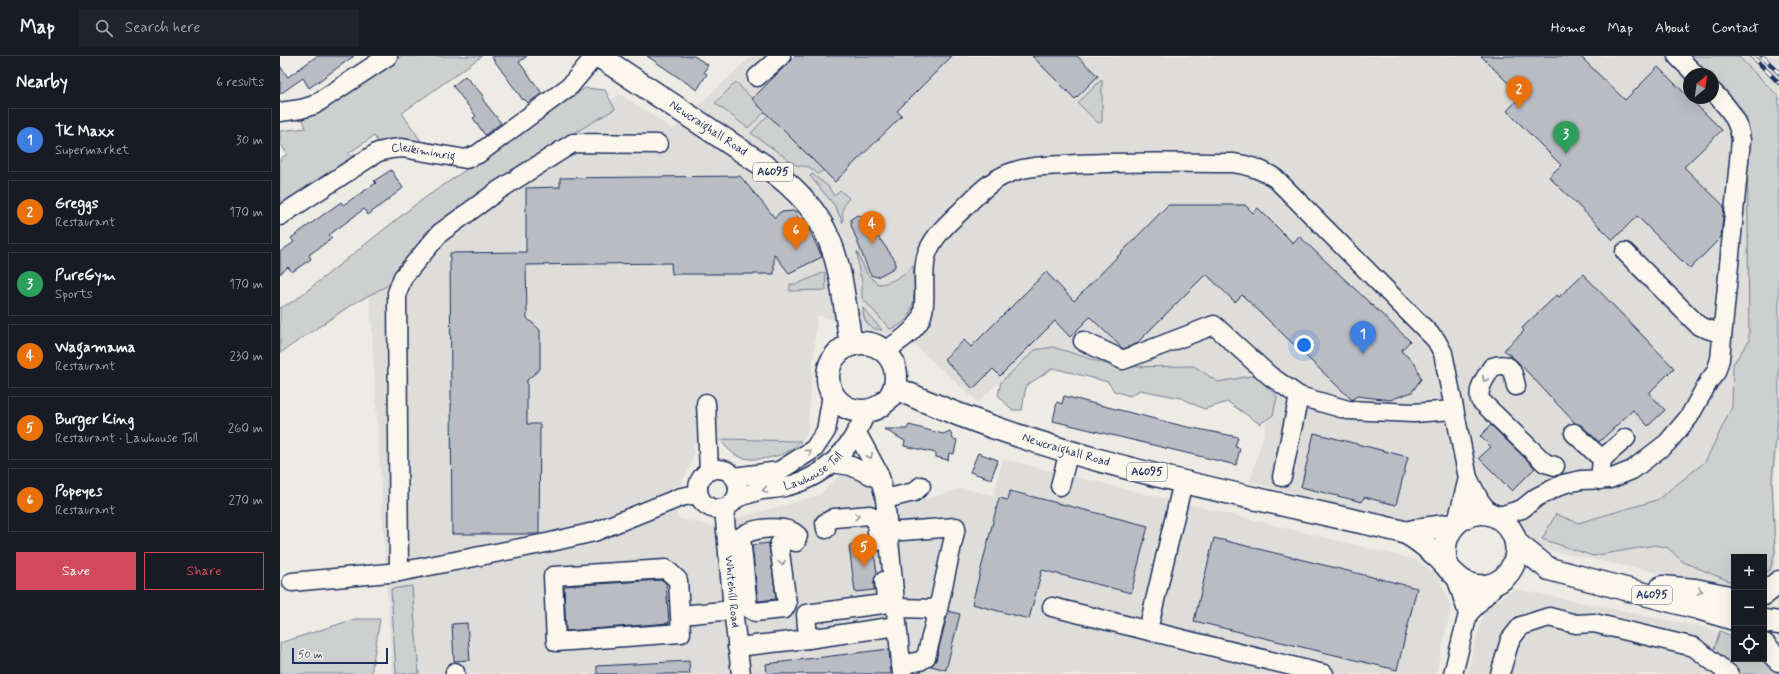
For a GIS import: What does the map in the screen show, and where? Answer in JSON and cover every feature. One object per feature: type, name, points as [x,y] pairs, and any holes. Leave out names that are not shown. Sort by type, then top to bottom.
[{"type":"main road","name":"Newcraighall Road","points":[[599,56],[772,171],[794,188],[808,204],[824,228],[838,262],[851,345]]},
{"type":"main road","points":[[861,343],[873,344],[885,351],[895,365],[897,374],[895,388],[884,404],[867,411],[856,411],[845,407],[832,394],[828,378],[829,368],[834,357],[840,351],[851,345],[861,343]]},
{"type":"main road","name":"Newcraighall Road","points":[[895,388],[945,411],[1003,432],[1069,452],[1183,482],[1406,533],[1432,552],[1452,573],[1465,583],[1475,586],[1486,586],[1501,580],[1548,569],[1698,608],[1731,615]]},
{"type":"main road","name":"Newcraighall Road","points":[[1406,533],[1424,528],[1455,524],[1468,516],[1480,514],[1494,516],[1507,526],[1515,540],[1548,569]]},
{"type":"main road","points":[[1452,573],[1444,557],[1444,546],[1447,535],[1455,524]]},
{"type":"main road","points":[[1501,580],[1515,562],[1515,540]]},
{"type":"main road","points":[[1767,592],[1779,582]]},
{"type":"main road","points":[[1605,583],[1695,590],[1731,614]]},
{"type":"main road","points":[[1767,621],[1779,623]]},
{"type":"main road","points":[[1767,633],[1779,637]]},
{"type":"main road","points":[[1767,648],[1779,660]]},
{"type":"street","points":[[280,112],[301,109],[314,105],[388,56]]},
{"type":"street","name":"Cleikiminrig","points":[[280,216],[378,152],[402,148],[466,159],[478,154],[570,86],[595,56]]},
{"type":"street","points":[[757,77],[782,56]]},
{"type":"street","points":[[1677,56],[1689,68]]},
{"type":"street","points":[[885,351],[910,332],[919,322],[923,314],[925,259],[933,242],[946,225],[995,180],[1012,172],[1031,167],[1086,163],[1233,163],[1250,165],[1264,170],[1275,178],[1436,340],[1443,353],[1468,478],[1482,505],[1494,516],[1522,509],[1537,497],[1564,484],[1581,480],[1610,479],[1632,470],[1667,443],[1689,417],[1709,381],[1716,372],[1720,359],[1741,140],[1740,131],[1734,115],[1719,99]]},
{"type":"street","points":[[399,572],[397,292],[403,277],[440,233],[498,190],[573,143],[658,144]]},
{"type":"street","points":[[1625,252],[1699,326],[1722,334]]},
{"type":"street","points":[[1083,342],[1123,360],[1214,325],[1270,376],[1299,396],[1348,410],[1413,413],[1454,410]]},
{"type":"street","points":[[1516,386],[1514,372],[1508,366],[1499,364],[1492,367],[1480,388],[1480,400],[1545,463],[1555,466]]},
{"type":"street","name":"Lawhouse Toll","points":[[734,477],[779,471],[814,449],[826,431],[832,394]]},
{"type":"street","points":[[1282,477],[1299,396]]},
{"type":"street","points":[[706,403],[708,471]]},
{"type":"street","name":"Lawhouse Toll","points":[[698,494],[705,505],[711,508],[730,503],[760,490],[784,487],[820,473],[842,454],[857,433],[867,411]]},
{"type":"street","points":[[857,433],[876,468],[881,480],[885,498],[888,532],[896,617],[902,669],[926,657],[956,526],[888,532]]},
{"type":"street","points":[[1574,433],[1602,458]]},
{"type":"street","points":[[1600,480],[1602,458],[1626,438]]},
{"type":"street","points":[[1060,486],[1069,452]]},
{"type":"street","points":[[832,463],[851,466],[881,480]]},
{"type":"street","points":[[292,582],[399,572],[543,544],[594,532],[681,497],[698,494],[697,488],[700,478],[708,471],[720,469],[730,473],[734,477],[738,488],[730,503]]},
{"type":"street","points":[[1455,524],[1468,478]]},
{"type":"street","points":[[1148,630],[1183,482]]},
{"type":"street","points":[[885,498],[914,492],[921,486]]},
{"type":"street","name":"Whitehill Road","points":[[730,503],[733,610],[741,674]]},
{"type":"street","points":[[1515,540],[1522,509]]},
{"type":"street","points":[[808,639],[806,614],[841,608],[883,604],[886,598],[876,521],[870,515],[834,518],[825,523],[826,529]]},
{"type":"street","points":[[782,528],[794,532],[797,539],[783,539],[779,545],[787,604],[784,609],[755,612],[748,608],[741,537],[746,532],[782,528]]},
{"type":"street","points":[[666,569],[678,580],[680,615],[680,633],[556,642],[553,576],[666,569]]},
{"type":"street","points":[[1452,573],[1468,614]]},
{"type":"street","points":[[1453,674],[1468,614],[1501,580]]},
{"type":"street","points":[[1052,607],[1324,674]]},
{"type":"street","points":[[737,647],[808,639],[896,617],[938,609]]},
{"type":"street","points":[[680,615],[733,610]]},
{"type":"street","points":[[1500,674],[1510,640],[1521,626],[1549,617],[1576,624],[1594,623],[1694,646],[1729,674]]},
{"type":"shaded area","points":[[402,56],[482,56],[402,113],[425,147],[380,145],[374,136],[349,153],[356,163],[280,212],[280,159],[287,154],[280,143],[280,131],[306,128],[301,115]]},
{"type":"shaded area","points":[[752,56],[1779,56],[1779,431],[1774,480],[1777,552],[1772,573],[1767,576],[1767,554],[1731,554],[1731,587],[1536,548],[1503,503],[1417,525],[1250,482],[1276,390],[1241,378],[1218,383],[1194,366],[1116,367],[1053,347],[1035,350],[978,402],[911,342],[817,315],[807,434],[796,447],[775,456],[759,458],[740,457],[728,449],[721,441],[694,444],[693,458],[686,475],[678,487],[666,494],[679,518],[711,526],[819,495],[842,472],[867,479],[877,511],[894,509],[963,488],[993,496],[1003,459],[1417,560],[1438,575],[1451,608],[1436,674],[392,674],[369,284],[407,242],[620,94],[673,129]]},
{"type":"shaded area","points":[[1686,56],[1738,56],[1779,97],[1779,407],[1772,480],[1775,552],[1770,570],[1767,572],[1767,554],[1731,554],[1731,582],[1683,562],[1668,548],[1656,545],[1593,556],[1542,539],[1556,514],[1578,523],[1657,500],[1705,462],[1732,407],[1733,364],[1749,341],[1747,118],[1719,89],[1719,68],[1698,68]]},
{"type":"shaded area","points":[[1102,79],[1102,122],[1098,123],[1078,103]]},
{"type":"shaded area","points":[[736,82],[765,112],[748,128],[715,103]]},
{"type":"shaded area","points":[[585,88],[605,90],[615,109],[520,165],[426,232],[394,282],[351,305],[280,353],[280,308],[294,301],[416,204]]},
{"type":"shaded area","points":[[768,115],[824,170],[818,174],[809,167],[796,165],[751,133]]},
{"type":"shaded area","points":[[812,174],[828,186],[834,196],[840,190],[849,198],[843,209],[843,223],[835,206],[810,176]]},
{"type":"shaded area","points":[[857,251],[867,274],[878,284],[892,281],[913,266],[913,304],[906,319],[899,325],[890,329],[862,298],[862,281],[859,271]]},
{"type":"shaded area","points":[[825,272],[826,290],[790,291],[790,284],[797,284]]},
{"type":"shaded area","points":[[863,308],[882,330],[878,330],[870,326],[865,321]]},
{"type":"shaded area","points":[[1053,347],[1116,367],[1194,366],[1218,382],[1256,375],[1277,397],[1273,415],[1260,424],[1228,402],[1204,409],[1181,398],[1140,390],[1130,396],[1114,391],[1108,382],[1053,368],[1026,386],[1022,410],[1012,410],[998,395],[1001,382],[1035,350]]},
{"type":"shaded area","points":[[725,439],[801,441],[789,451],[773,457],[764,459],[748,459],[734,454],[727,448],[721,441]]},
{"type":"shaded area","points":[[412,586],[419,674],[396,674],[391,589]]},
{"type":"shaded area","points":[[1516,589],[1720,631],[1731,643],[1731,662],[1739,662],[1761,674],[1467,674],[1485,605]]},
{"type":"shaded area","points":[[355,619],[380,619],[371,674],[280,674],[280,643]]},
{"type":"shaded area","points":[[1720,631],[1731,636],[1731,662],[1767,662],[1779,674],[1735,674],[1712,655]]},
{"type":"building","points":[[317,56],[354,56],[309,88],[303,78],[280,94],[280,66],[288,77]]},
{"type":"building","points":[[491,56],[527,56],[519,62],[542,93],[528,103],[524,99],[523,100]]},
{"type":"building","points":[[647,56],[694,56],[708,65],[704,72],[707,74],[697,90]]},
{"type":"building","points":[[795,56],[952,56],[897,111],[902,116],[835,182],[752,99]]},
{"type":"building","points":[[1032,56],[1077,56],[1098,76],[1075,99]]},
{"type":"building","points":[[1481,56],[1580,56],[1625,100],[1658,67],[1683,92],[1683,104],[1696,104],[1722,130],[1684,167],[1724,206],[1721,237],[1690,269],[1637,216],[1613,240],[1549,177],[1561,165],[1507,111],[1521,96]]},
{"type":"building","points":[[465,76],[480,92],[483,96],[483,100],[501,123],[485,135],[473,118],[476,116],[453,86]]},
{"type":"building","points":[[391,170],[403,188],[368,215],[364,209],[329,235],[332,238],[309,255],[311,259],[292,272],[288,267],[280,274],[280,252],[294,242],[291,238],[341,202],[343,205],[376,183],[374,181]]},
{"type":"building","points":[[740,176],[775,218],[780,212],[795,211],[804,231],[809,229],[822,257],[789,273],[774,254],[774,274],[672,274],[671,263],[526,265],[527,318],[540,330],[540,369],[527,380],[527,424],[540,424],[539,534],[452,534],[450,253],[526,252],[526,188],[560,187],[560,178]]},
{"type":"building","points":[[1168,205],[1245,205],[1253,213],[1258,208],[1293,243],[1299,236],[1410,341],[1401,351],[1415,363],[1421,379],[1412,392],[1390,400],[1357,396],[1352,400],[1242,295],[1235,302],[1206,274],[1136,344],[1123,349],[1090,317],[1070,337],[1055,321],[1000,376],[993,369],[973,389],[944,359],[964,340],[971,347],[1046,272],[1074,301]]},
{"type":"building","points":[[857,215],[864,217],[895,260],[895,267],[877,277],[871,275],[869,272],[851,225],[851,219]]},
{"type":"building","points":[[1583,274],[1674,368],[1649,393],[1665,410],[1648,426],[1633,410],[1599,442],[1581,425],[1575,423],[1518,362],[1504,350],[1524,331],[1522,328],[1557,295],[1559,297]]},
{"type":"building","points":[[1064,396],[1183,426],[1238,437],[1235,447],[1240,448],[1236,465],[1053,421],[1057,402],[1062,404]]},
{"type":"building","points":[[909,425],[943,434],[950,431],[953,439],[957,440],[954,454],[949,453],[948,460],[936,457],[936,453],[904,446],[905,441],[884,429],[907,429]]},
{"type":"building","points":[[1491,425],[1535,468],[1512,491],[1479,458],[1491,447],[1480,436]]},
{"type":"building","points":[[1314,433],[1408,457],[1396,505],[1364,497],[1362,502],[1301,487]]},
{"type":"building","points":[[978,453],[998,460],[991,479],[970,472]]},
{"type":"building","points":[[1010,491],[1148,526],[1131,593],[1042,570],[1029,619],[972,604],[999,498],[1008,500]]},
{"type":"building","points":[[1214,538],[1417,588],[1397,670],[1194,621]]},
{"type":"building","points":[[769,543],[776,599],[758,601],[752,545]]},
{"type":"building","points":[[868,543],[874,551],[877,574],[874,582],[874,590],[855,592],[849,546]]},
{"type":"building","points":[[662,580],[666,583],[669,623],[566,631],[564,586]]},
{"type":"building","points":[[948,611],[960,614],[946,670],[931,666],[936,660]]},
{"type":"building","points":[[467,623],[470,660],[454,661],[452,624]]},
{"type":"building","points":[[889,649],[891,674],[767,674],[766,664]]},
{"type":"building","points":[[689,661],[690,674],[597,674],[597,666]]},
{"type":"railway","points":[[1752,56],[1779,83]]},
{"type":"railway","points":[[1762,56],[1779,73]]},
{"type":"place","name":"Greggs","points":[[1519,109]]},
{"type":"place","name":"PureGym","points":[[1566,154]]},
{"type":"place","name":"Wagamama","points":[[872,244]]},
{"type":"place","name":"Popeyes","points":[[796,250]]},
{"type":"place","name":"TK Maxx","points":[[1363,354]]},
{"type":"place","name":"Burger King","points":[[864,567]]}]
